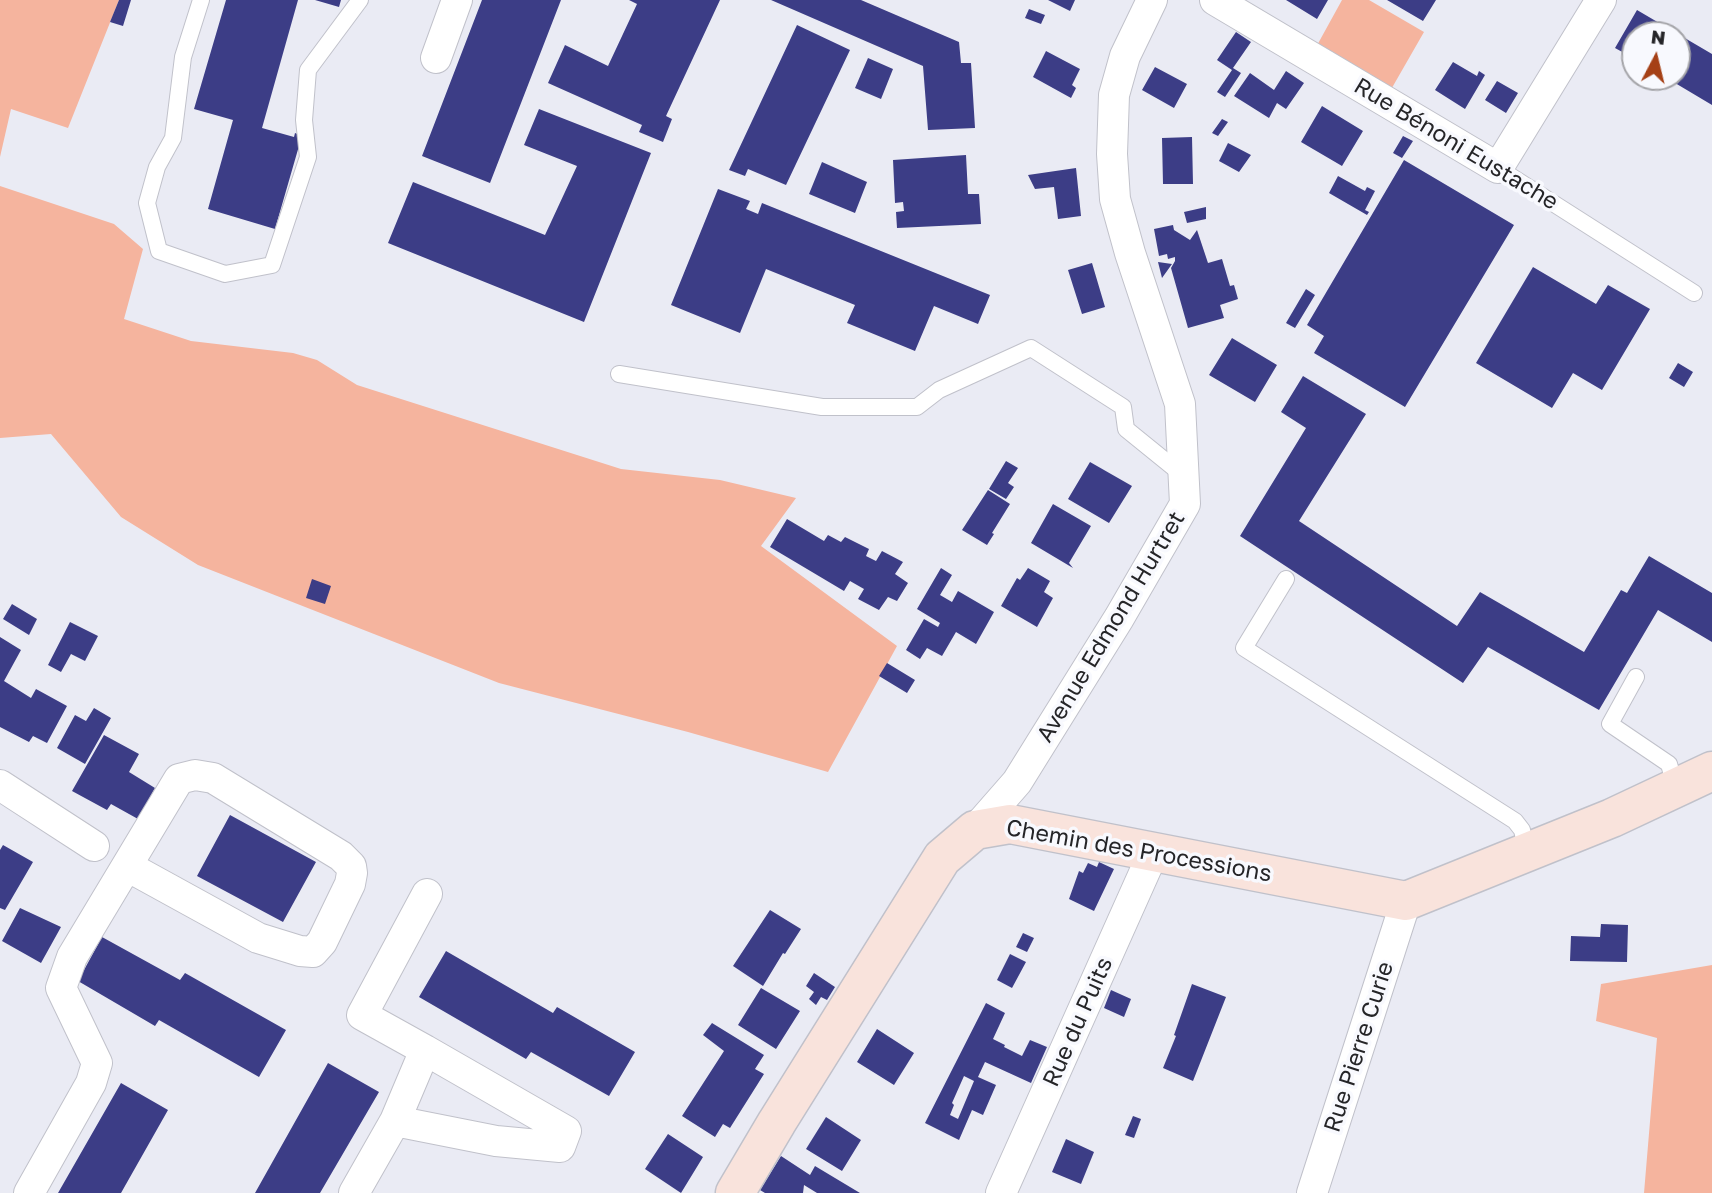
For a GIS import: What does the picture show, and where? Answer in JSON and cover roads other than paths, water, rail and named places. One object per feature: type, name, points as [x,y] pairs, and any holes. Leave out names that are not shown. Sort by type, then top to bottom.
[{"type":"street","points":[[436,58],[457,0]]},
{"type":"street","name":"Avenue Edmond Hurtret","points":[[975,830],[1017,782],[1119,618],[1185,504],[1180,404],[1115,199],[1112,154],[1114,95],[1125,56],[1152,0]]},
{"type":"street","name":"Rue Bénoni Eustache","points":[[1215,0],[1499,168]]},
{"type":"street","points":[[1499,168],[1601,0]]},
{"type":"street","points":[[1406,901],[1612,818],[1712,771]]},
{"type":"street","points":[[29,1193],[91,1083],[97,1063],[61,988],[72,957],[179,779],[195,775],[213,778],[341,856],[351,866],[352,873],[350,884],[321,942],[313,952],[300,951],[258,938],[127,866]]},
{"type":"street","points":[[0,785],[94,846]]},
{"type":"street","name":"Chemin des Processions","points":[[735,1193],[776,1122],[942,858],[975,830],[1010,824],[1406,901]]},
{"type":"street","name":"Rue du Puits","points":[[1001,1193],[1154,851]]},
{"type":"street","points":[[395,1121],[496,1141],[560,1147],[566,1130],[362,1015],[427,894]]},
{"type":"street","name":"Rue Pierre Curie","points":[[1312,1193],[1406,901]]},
{"type":"street","points":[[355,1193],[395,1121],[425,1050]]},
{"type":"lane","points":[[201,0],[183,57],[173,138],[157,167],[147,203],[159,251],[225,274],[272,265],[308,157],[304,120],[308,70],[360,0]]},
{"type":"lane","name":"Rue Bénoni Eustache","points":[[1499,168],[1694,293]]},
{"type":"lane","points":[[620,374],[822,407],[917,407],[939,390],[1031,348],[1123,407],[1126,429],[1185,478]]},
{"type":"lane","points":[[1286,579],[1244,648],[1515,821],[1522,830],[1527,852]]},
{"type":"lane","points":[[1636,677],[1610,724],[1669,764],[1676,789]]}]
